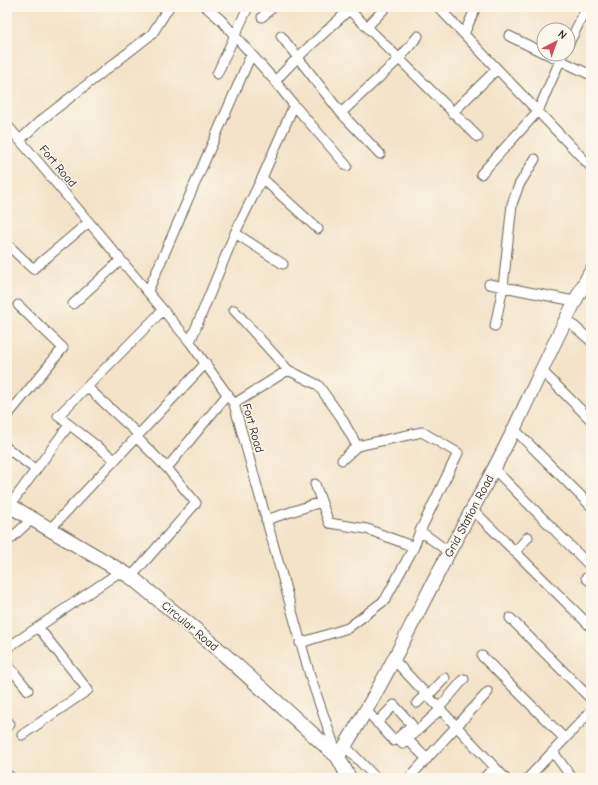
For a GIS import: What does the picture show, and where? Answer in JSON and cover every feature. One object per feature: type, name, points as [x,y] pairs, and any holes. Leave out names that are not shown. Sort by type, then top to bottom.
[{"type":"main road","name":"Grid Station Road","points":[[341,751],[394,660],[473,510],[514,429],[574,301],[591,271]]},
{"type":"main road","name":"Circular Road","points":[[8,504],[32,519],[51,528],[126,574],[341,751],[349,778]]},
{"type":"street","points":[[20,140],[40,121],[152,34],[169,7]]},
{"type":"street","points":[[206,7],[275,81],[347,166]]},
{"type":"street","points":[[217,74],[248,7]]},
{"type":"street","points":[[262,16],[273,7]]},
{"type":"street","points":[[367,27],[386,7]]},
{"type":"street","points":[[438,7],[591,167]]},
{"type":"street","points":[[464,34],[476,7]]},
{"type":"street","points":[[576,29],[587,7]]},
{"type":"street","points":[[275,81],[347,9],[478,137]]},
{"type":"street","points":[[281,36],[341,113],[380,154]]},
{"type":"street","points":[[341,113],[399,59],[418,36]]},
{"type":"street","points":[[509,36],[536,49]]},
{"type":"street","points":[[148,291],[251,55]]},
{"type":"street","points":[[481,174],[538,111],[560,62]]},
{"type":"street","points":[[570,62],[591,75]]},
{"type":"street","points":[[452,113],[497,69]]},
{"type":"street","points":[[190,342],[235,233],[262,178],[294,105]]},
{"type":"street","name":"Fort Road","points":[[7,125],[190,342],[234,404],[310,679],[341,751]]},
{"type":"street","points":[[495,326],[502,287],[512,204],[519,185],[536,160]]},
{"type":"street","points":[[262,178],[318,229]]},
{"type":"street","points":[[7,244],[34,269],[89,222]]},
{"type":"street","points":[[235,233],[283,264]]},
{"type":"street","points":[[73,304],[121,260]]},
{"type":"street","points":[[489,284],[574,301]]},
{"type":"street","points":[[7,416],[63,348],[18,305]]},
{"type":"street","points":[[115,460],[58,416],[163,310]]},
{"type":"street","points":[[234,310],[288,370],[318,385],[341,417],[357,446]]},
{"type":"street","points":[[566,318],[591,341]]},
{"type":"street","points":[[51,528],[206,363]]},
{"type":"street","points":[[234,404],[288,370]]},
{"type":"street","points":[[541,370],[591,420]]},
{"type":"street","points":[[7,648],[38,627],[126,574],[196,503],[138,436],[87,388]]},
{"type":"street","points":[[167,468],[228,394]]},
{"type":"street","points":[[8,504],[69,425]]},
{"type":"street","points":[[514,429],[591,506]]},
{"type":"street","points":[[300,643],[348,628],[385,600],[414,547],[420,531],[458,453],[422,432],[357,446],[342,460]]},
{"type":"street","points":[[7,448],[35,469]]},
{"type":"street","points":[[494,469],[591,567]]},
{"type":"street","points":[[315,484],[329,523],[367,529],[414,547]]},
{"type":"street","points":[[266,520],[321,502]]},
{"type":"street","points":[[473,510],[591,627]]},
{"type":"street","points":[[7,542],[32,519]]},
{"type":"street","points":[[420,531],[450,552]]},
{"type":"street","points":[[515,552],[528,537]]},
{"type":"street","points":[[510,618],[591,699]]},
{"type":"street","points":[[22,735],[88,690],[38,627]]},
{"type":"street","points":[[482,656],[565,739]]},
{"type":"street","points":[[394,660],[505,778]]},
{"type":"street","points":[[7,664],[28,690]]},
{"type":"street","points":[[417,703],[445,678]]},
{"type":"street","points":[[397,738],[403,744],[408,740],[440,709],[464,680]]},
{"type":"street","points":[[409,778],[488,692]]},
{"type":"street","points":[[366,710],[377,723],[394,741],[412,725],[394,705],[377,723]]},
{"type":"street","points":[[528,778],[591,711]]},
{"type":"street","points":[[7,721],[10,724],[7,726]]},
{"type":"street","points":[[408,740],[427,759]]},
{"type":"street","points":[[341,751],[376,778]]},
{"type":"street","points":[[553,752],[572,778]]},
{"type":"street","points":[[484,778],[495,767]]},
{"type":"street","points":[[7,774],[11,778]]}]
